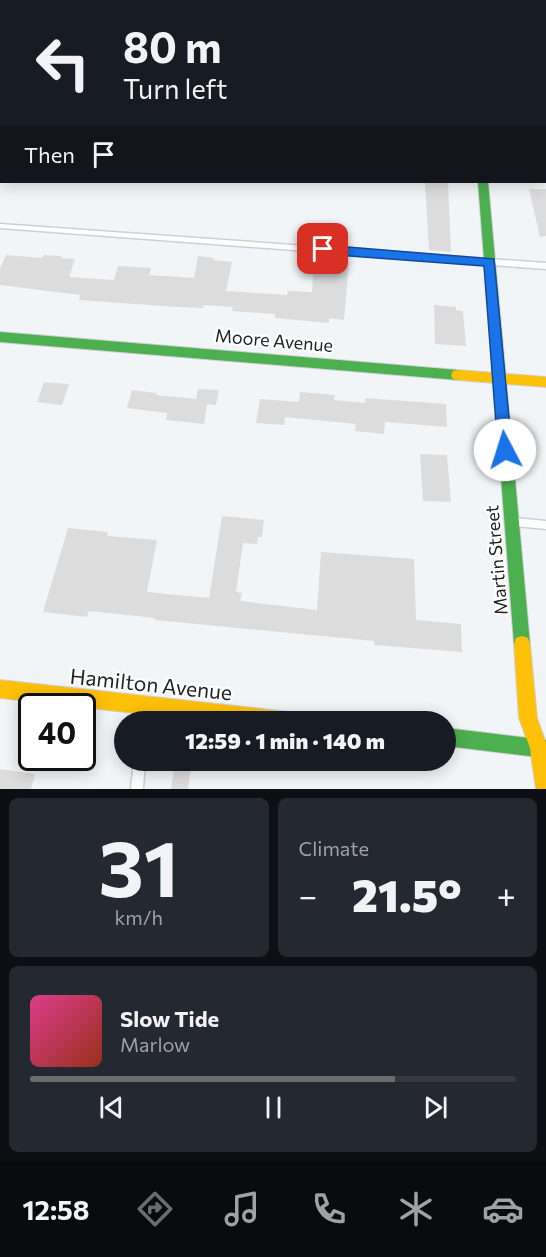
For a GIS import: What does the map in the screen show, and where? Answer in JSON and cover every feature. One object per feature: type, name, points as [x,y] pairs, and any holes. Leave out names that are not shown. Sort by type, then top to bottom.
[{"type":"street","name":"Martin Street","points":[[483,183],[528,718],[542,748],[545,789]]},
{"type":"street","name":"Moore Avenue","points":[[0,337],[546,382]]},
{"type":"street","name":"Hamilton Avenue","points":[[0,689],[169,711]]},
{"type":"street","points":[[456,738],[542,748]]},
{"type":"lane","points":[[0,226],[546,266]]},
{"type":"lane","points":[[512,521],[546,525]]},
{"type":"lane","points":[[137,789],[139,771]]},
{"type":"building","points":[[425,183],[448,183],[451,252],[429,250]]},
{"type":"building","points":[[529,189],[546,189],[546,236],[540,237]]},
{"type":"building","points":[[6,255],[42,258],[44,255],[75,259],[69,277],[114,280],[118,266],[151,268],[149,275],[194,278],[198,256],[214,258],[213,260],[232,262],[226,291],[287,295],[288,291],[312,292],[314,260],[349,262],[344,320],[329,318],[329,323],[275,318],[275,314],[232,311],[233,307],[204,305],[203,308],[177,307],[79,300],[80,295],[0,285],[0,268]]},
{"type":"building","points":[[434,305],[456,307],[456,310],[463,311],[466,346],[435,344]]},
{"type":"building","points":[[44,382],[69,384],[62,405],[37,402]]},
{"type":"building","points":[[198,389],[219,390],[216,405],[207,404],[204,424],[166,420],[167,413],[127,408],[132,390],[196,399]]},
{"type":"building","points":[[300,392],[335,395],[334,400],[365,403],[365,398],[446,404],[447,427],[385,422],[384,434],[355,431],[356,424],[285,417],[284,425],[256,423],[260,399],[299,402]]},
{"type":"building","points":[[420,454],[447,455],[451,502],[423,501]]},
{"type":"building","points":[[222,516],[264,520],[262,537],[258,537],[257,544],[243,543],[236,592],[242,593],[240,601],[317,610],[321,552],[414,559],[416,620],[461,624],[462,652],[374,645],[374,641],[155,620],[155,618],[89,611],[87,617],[43,612],[68,528],[108,532],[107,536],[157,540],[147,592],[209,598]]},
{"type":"building","points":[[0,769],[35,774],[31,789],[0,789]]},
{"type":"building","points":[[173,771],[191,771],[188,789],[171,789]]},
{"type":"traffic: fast","points":[[483,183],[522,644]]},
{"type":"traffic: fast","points":[[0,337],[458,375]]},
{"type":"traffic: fast","points":[[456,738],[546,749]]},
{"type":"traffic: slow","points":[[458,375],[546,382]]},
{"type":"traffic: slow","points":[[522,644],[528,718],[539,748],[545,789]]},
{"type":"traffic: slow","points":[[0,689],[199,711]]},
{"type":"route","points":[[323,249],[489,262],[505,450]]}]
